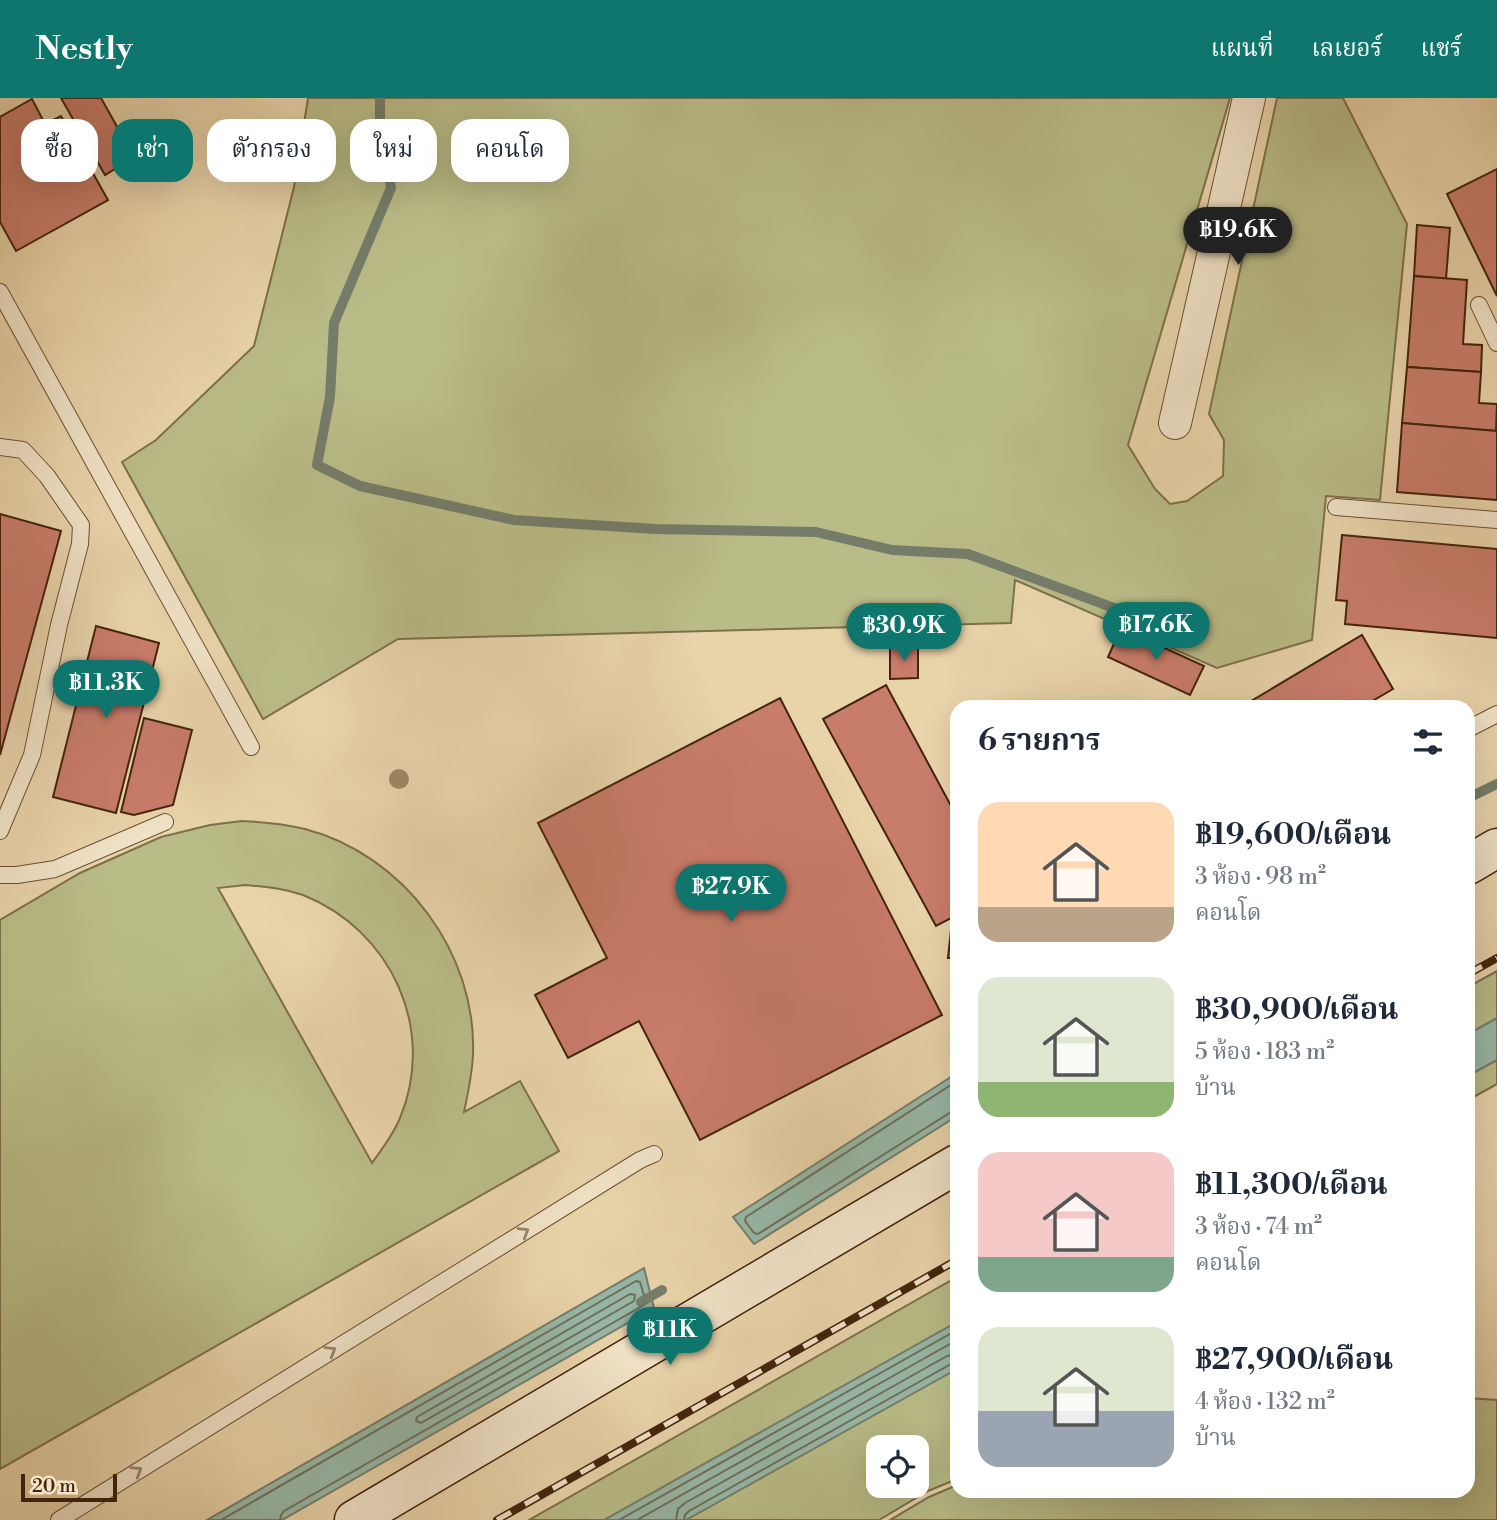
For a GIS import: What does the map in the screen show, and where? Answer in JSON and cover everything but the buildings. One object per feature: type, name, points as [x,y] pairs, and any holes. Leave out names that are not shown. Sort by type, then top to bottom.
[{"type":"main road","points":[[1475,861],[1497,848]]},
{"type":"main road","points":[[354,1520],[950,1168]]},
{"type":"street","points":[[1175,423],[1249,98]]},
{"type":"lane","points":[[0,292],[251,747]]},
{"type":"lane","points":[[1479,305],[1497,343]]},
{"type":"lane","points":[[0,447],[23,450],[47,476],[81,525],[81,535],[32,755],[0,831]]},
{"type":"lane","points":[[1336,507],[1497,520]]},
{"type":"lane","points":[[1475,725],[1497,714]]},
{"type":"lane","points":[[0,875],[55,869],[165,822]]},
{"type":"lane","points":[[59,1520],[640,1160],[654,1154]]},
{"type":"green space","points":[[308,98],[1230,98],[1128,445],[1155,489],[1170,504],[1187,501],[1223,476],[1224,440],[1209,414],[1277,98],[1343,98],[1407,224],[1380,500],[1326,496],[1312,640],[1217,668],[1015,580],[1011,623],[398,639],[263,719],[122,462],[156,440],[254,346],[295,182],[336,182],[336,119],[305,119]]},
{"type":"green space","points":[[242,821],[305,829],[341,842],[374,861],[403,885],[428,914],[448,946],[462,980],[471,1017],[473,1055],[464,1112],[520,1081],[559,1151],[0,1469],[0,920],[80,873],[161,837],[210,825]],"holes":[[[245,885],[303,895],[334,911],[360,932],[382,957],[398,986],[409,1018],[413,1051],[410,1084],[400,1118],[372,1163],[218,888]]]},
{"type":"green space","points":[[1497,971],[1497,1084],[1475,1096],[1475,983]]},
{"type":"green space","points":[[950,1281],[950,1482],[929,1491],[929,1435],[866,1435],[866,1498],[916,1498],[879,1520],[529,1520]]},
{"type":"green space","points":[[1475,1398],[1497,1400],[1497,1520],[890,1520],[950,1488],[950,1498],[1475,1498]]},
{"type":"water","points":[[1497,1018],[1497,1060],[1475,1072],[1475,1030]]},
{"type":"water","points":[[950,1078],[950,1120],[754,1244],[733,1217]]},
{"type":"water","points":[[644,1268],[654,1308],[282,1520],[207,1520]]},
{"type":"water","points":[[950,1326],[950,1373],[686,1520],[604,1520]]},
{"type":"waterway","points":[[380,98],[380,123],[391,188],[334,323],[330,397],[317,465],[360,486],[514,520],[655,529],[816,532],[892,550],[968,554],[1133,615]]},
{"type":"waterway","points":[[1475,795],[1497,784]]},
{"type":"waterway","points":[[641,1302],[662,1290]]},
{"type":"railway","points":[[1475,970],[1497,958]]},
{"type":"railway","points":[[497,1520],[950,1264]]}]
